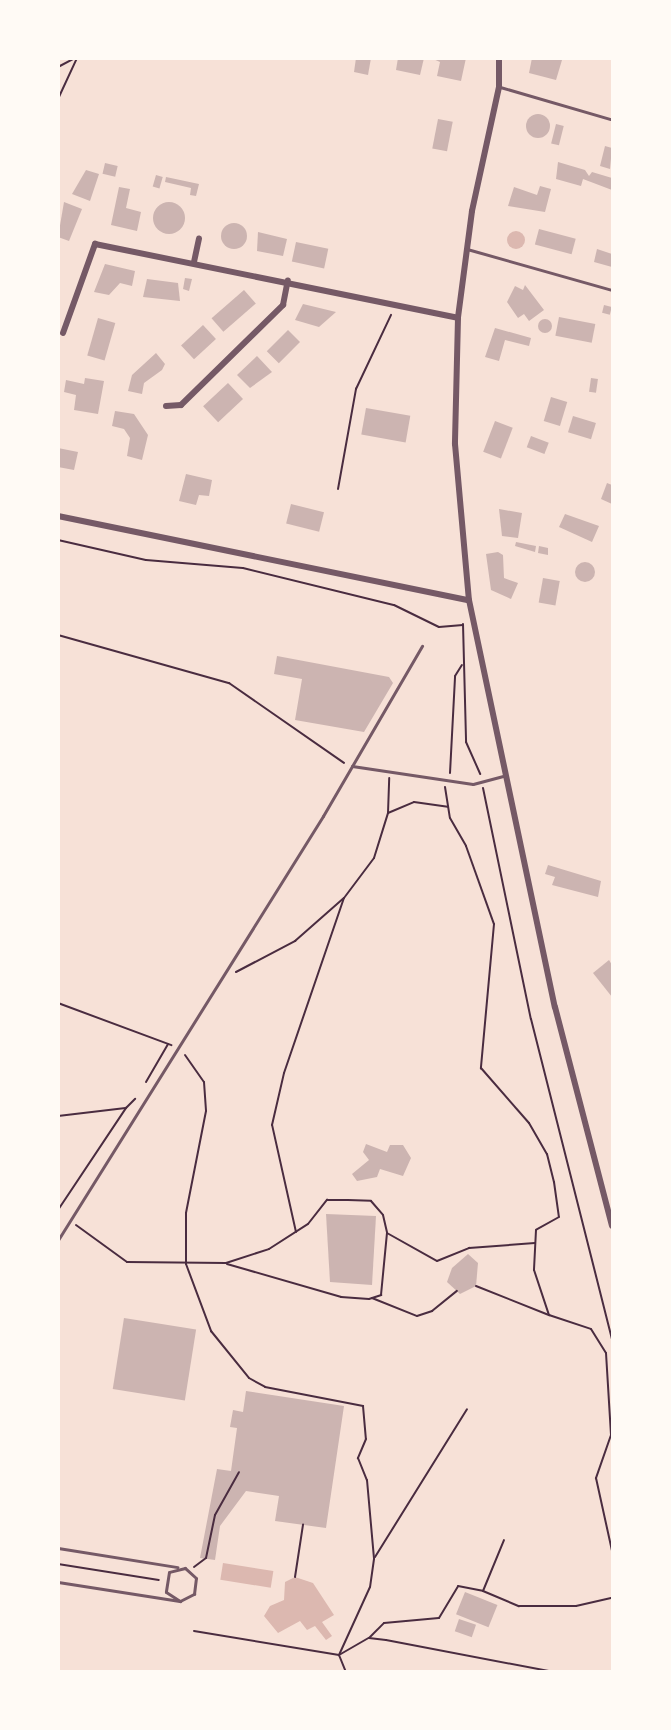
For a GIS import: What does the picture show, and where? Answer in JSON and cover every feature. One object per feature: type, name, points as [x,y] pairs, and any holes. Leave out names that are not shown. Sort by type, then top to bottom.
[{"type":"street","points":[[499,58],[500,87],[467,249],[458,318],[455,444],[469,600],[555,1007],[612,1226]]},
{"type":"street","points":[[194,262],[199,239]]},
{"type":"street","points":[[63,333],[95,244],[288,280],[458,318]]},
{"type":"street","points":[[166,406],[181,405],[283,305],[288,280]]},
{"type":"street","points":[[58,516],[469,600]]},
{"type":"lane","points":[[500,87],[610,119]]},
{"type":"lane","points":[[467,249],[612,290]]},
{"type":"lane","points":[[58,1240],[352,766],[422,646]]},
{"type":"lane","points":[[352,766],[449,782],[482,782],[506,776]]},
{"type":"lane","points":[[58,1548],[185,1568],[190,1570],[196,1578],[194,1594],[180,1601],[58,1582]]},
{"type":"lane","points":[[180,1601],[166,1592],[174,1569],[185,1568]]},
{"type":"path","points":[[58,67],[76,58]]},
{"type":"path","points":[[59,98],[76,58]]},
{"type":"path","points":[[58,84],[59,98]]},
{"type":"path","points":[[338,489],[356,389],[396,304]]},
{"type":"path","points":[[58,540],[146,560],[243,568],[394,605],[439,627],[463,624]]},
{"type":"path","points":[[469,600],[463,624],[462,665],[466,742],[482,782],[531,1019],[612,1341]]},
{"type":"path","points":[[58,635],[229,682],[352,766]]},
{"type":"path","points":[[462,665],[455,676],[448,807],[494,924],[481,1068],[529,1123],[547,1154],[559,1217],[536,1230],[534,1270],[549,1315]]},
{"type":"path","points":[[223,976],[295,941],[344,898],[374,858],[388,813],[390,772]]},
{"type":"path","points":[[388,813],[414,802],[448,807]]},
{"type":"path","points":[[296,1232],[272,1125],[284,1073],[344,898]]},
{"type":"path","points":[[58,1003],[179,1047],[204,1082],[206,1111],[186,1213],[186,1264],[211,1332],[249,1378],[276,1390],[363,1406],[366,1439],[358,1458],[367,1480],[374,1559],[370,1587],[339,1655],[346,1671]]},
{"type":"path","points":[[58,1210],[168,1044]]},
{"type":"path","points":[[58,1116],[92,1108],[126,1108]]},
{"type":"path","points":[[58,1215],[71,1220],[102,1249],[127,1262],[226,1263],[269,1249],[296,1232],[327,1200],[370,1201],[383,1215],[387,1233],[381,1295],[372,1298]]},
{"type":"path","points":[[387,1233],[437,1261],[469,1248],[535,1243]]},
{"type":"path","points":[[226,1263],[341,1297],[372,1298],[417,1316],[457,1290]]},
{"type":"path","points":[[476,1286],[591,1329],[606,1353],[611,1435],[596,1478],[612,1551]]},
{"type":"path","points":[[374,1559],[396,1516],[467,1409]]},
{"type":"path","points":[[190,1570],[206,1558],[215,1515],[239,1472]]},
{"type":"path","points":[[295,1577],[303,1525]]},
{"type":"path","points":[[483,1591],[504,1540]]},
{"type":"path","points":[[58,1564],[168,1581]]},
{"type":"path","points":[[194,1631],[339,1655],[369,1638],[384,1623],[439,1618],[458,1586],[483,1591],[519,1606],[538,1602],[576,1606],[612,1598]]},
{"type":"path","points":[[369,1638],[554,1671]]},
{"type":"shaded area","points":[[516,231],[522,234],[525,240],[522,246],[516,249],[510,246],[507,240],[510,234]]},
{"type":"shaded area","points":[[223,1563],[273,1571],[271,1588],[220,1580]]},
{"type":"shaded area","points":[[295,1577],[313,1583],[334,1615],[322,1622],[332,1636],[326,1640],[315,1626],[307,1630],[300,1621],[278,1633],[264,1616],[270,1606],[284,1600],[285,1582]]},
{"type":"building","points":[[356,58],[371,58],[368,75],[354,72]]},
{"type":"building","points":[[398,58],[424,58],[420,75],[396,70]]},
{"type":"building","points":[[431,58],[466,58],[461,81],[437,76],[440,62]]},
{"type":"building","points":[[532,58],[562,60],[556,80],[529,73]]},
{"type":"building","points":[[538,114],[547,117],[550,126],[547,135],[538,138],[529,135],[526,126],[529,117]]},
{"type":"building","points":[[438,119],[453,122],[447,151],[432,148]]},
{"type":"building","points":[[556,124],[564,126],[559,145],[551,143]]},
{"type":"building","points":[[605,146],[612,148],[610,169],[600,166]]},
{"type":"building","points":[[558,162],[585,170],[589,176],[592,172],[612,178],[612,190],[583,179],[581,186],[556,179]]},
{"type":"building","points":[[105,163],[118,166],[115,177],[103,174]]},
{"type":"building","points":[[86,170],[99,174],[90,201],[72,194]]},
{"type":"building","points":[[156,175],[163,177],[159,188],[153,187]]},
{"type":"building","points":[[166,177],[199,184],[196,196],[190,195],[191,188],[165,182]]},
{"type":"building","points":[[540,186],[551,189],[545,212],[508,206],[514,187],[537,195]]},
{"type":"building","points":[[119,187],[130,189],[126,208],[141,212],[137,231],[111,225]]},
{"type":"building","points":[[64,202],[82,209],[69,241],[58,237]]},
{"type":"building","points":[[169,202],[180,207],[185,218],[180,229],[169,234],[158,229],[153,218],[158,207]]},
{"type":"building","points":[[234,223],[244,226],[247,236],[244,246],[234,249],[224,246],[221,236],[224,226]]},
{"type":"building","points":[[539,229],[576,239],[572,254],[535,244]]},
{"type":"building","points":[[258,232],[287,239],[283,256],[257,251]]},
{"type":"building","points":[[296,242],[328,249],[324,268],[292,262]]},
{"type":"building","points":[[597,249],[612,254],[612,267],[594,262]]},
{"type":"building","points":[[105,264],[135,271],[132,286],[120,283],[109,295],[94,292]]},
{"type":"building","points":[[185,278],[192,279],[189,291],[183,289]]},
{"type":"building","points":[[147,279],[178,283],[180,301],[143,297]]},
{"type":"building","points":[[525,285],[544,310],[529,321],[524,314],[518,318],[507,302],[515,286],[523,290]]},
{"type":"building","points":[[244,290],[256,304],[223,332],[212,318]]},
{"type":"building","points":[[303,304],[336,312],[319,327],[295,320]]},
{"type":"building","points":[[604,305],[612,307],[610,315],[602,313]]},
{"type":"building","points":[[559,317],[595,324],[592,343],[555,336]]},
{"type":"building","points":[[98,318],[115,323],[105,360],[87,355]]},
{"type":"building","points":[[545,319],[550,321],[552,326],[550,331],[545,333],[540,331],[538,326],[540,321]]},
{"type":"building","points":[[203,325],[216,339],[194,359],[181,345]]},
{"type":"building","points":[[495,328],[531,338],[529,346],[505,340],[499,361],[485,357]]},
{"type":"building","points":[[288,330],[300,342],[279,363],[267,351]]},
{"type":"building","points":[[156,353],[165,364],[162,370],[144,383],[142,394],[128,391],[132,375]]},
{"type":"building","points":[[257,356],[272,372],[250,388],[237,375]]},
{"type":"building","points":[[85,378],[104,381],[98,414],[74,410],[76,395],[64,392],[66,380],[84,384]]},
{"type":"building","points":[[591,378],[598,379],[596,393],[589,392]]},
{"type":"building","points":[[228,383],[243,399],[218,422],[203,406]]},
{"type":"building","points":[[551,397],[567,402],[560,426],[544,421]]},
{"type":"building","points":[[366,408],[410,416],[406,442],[361,435]]},
{"type":"building","points":[[115,411],[134,414],[148,435],[142,460],[127,456],[130,438],[124,429],[112,426]]},
{"type":"building","points":[[573,416],[596,423],[591,439],[568,432]]},
{"type":"building","points":[[495,421],[513,428],[501,459],[483,452]]},
{"type":"building","points":[[531,436],[549,443],[544,454],[527,447]]},
{"type":"building","points":[[58,448],[78,452],[74,470],[58,467]]},
{"type":"building","points":[[186,474],[212,480],[209,496],[199,495],[196,505],[179,501]]},
{"type":"building","points":[[607,483],[612,485],[612,504],[601,499]]},
{"type":"building","points":[[291,504],[324,512],[319,532],[286,523]]},
{"type":"building","points":[[499,509],[522,513],[518,538],[502,536]]},
{"type":"building","points":[[565,514],[599,526],[592,542],[559,527]]},
{"type":"building","points":[[516,542],[536,546],[535,552],[515,546]]},
{"type":"building","points":[[539,546],[548,548],[548,555],[538,553]]},
{"type":"building","points":[[498,552],[503,555],[504,578],[518,583],[511,599],[491,590],[486,554]]},
{"type":"building","points":[[585,562],[592,565],[595,572],[592,579],[585,582],[578,579],[575,572],[578,565]]},
{"type":"building","points":[[543,578],[560,581],[555,606],[539,603]]},
{"type":"building","points":[[277,656],[389,677],[393,683],[364,732],[295,720],[302,679],[274,674]]},
{"type":"building","points":[[548,865],[601,881],[598,897],[552,885],[555,877],[545,874]]},
{"type":"building","points":[[609,960],[612,965],[612,997],[593,973]]},
{"type":"building","points":[[366,1144],[387,1152],[390,1145],[403,1145],[411,1158],[403,1176],[380,1169],[377,1177],[357,1181],[352,1174],[369,1160],[363,1152]]},
{"type":"building","points":[[326,1214],[376,1216],[372,1285],[330,1282]]},
{"type":"building","points":[[468,1254],[478,1263],[476,1286],[460,1294],[447,1282],[452,1268]]},
{"type":"building","points":[[124,1318],[196,1329],[185,1401],[113,1389]]},
{"type":"building","points":[[246,1391],[344,1406],[326,1528],[275,1521],[279,1496],[246,1491],[220,1526],[215,1560],[200,1558],[217,1469],[231,1471],[237,1428],[230,1427],[233,1410],[243,1412]]},
{"type":"building","points":[[465,1592],[497,1605],[488,1627],[456,1614]]},
{"type":"building","points":[[459,1619],[476,1625],[472,1637],[455,1631]]}]
